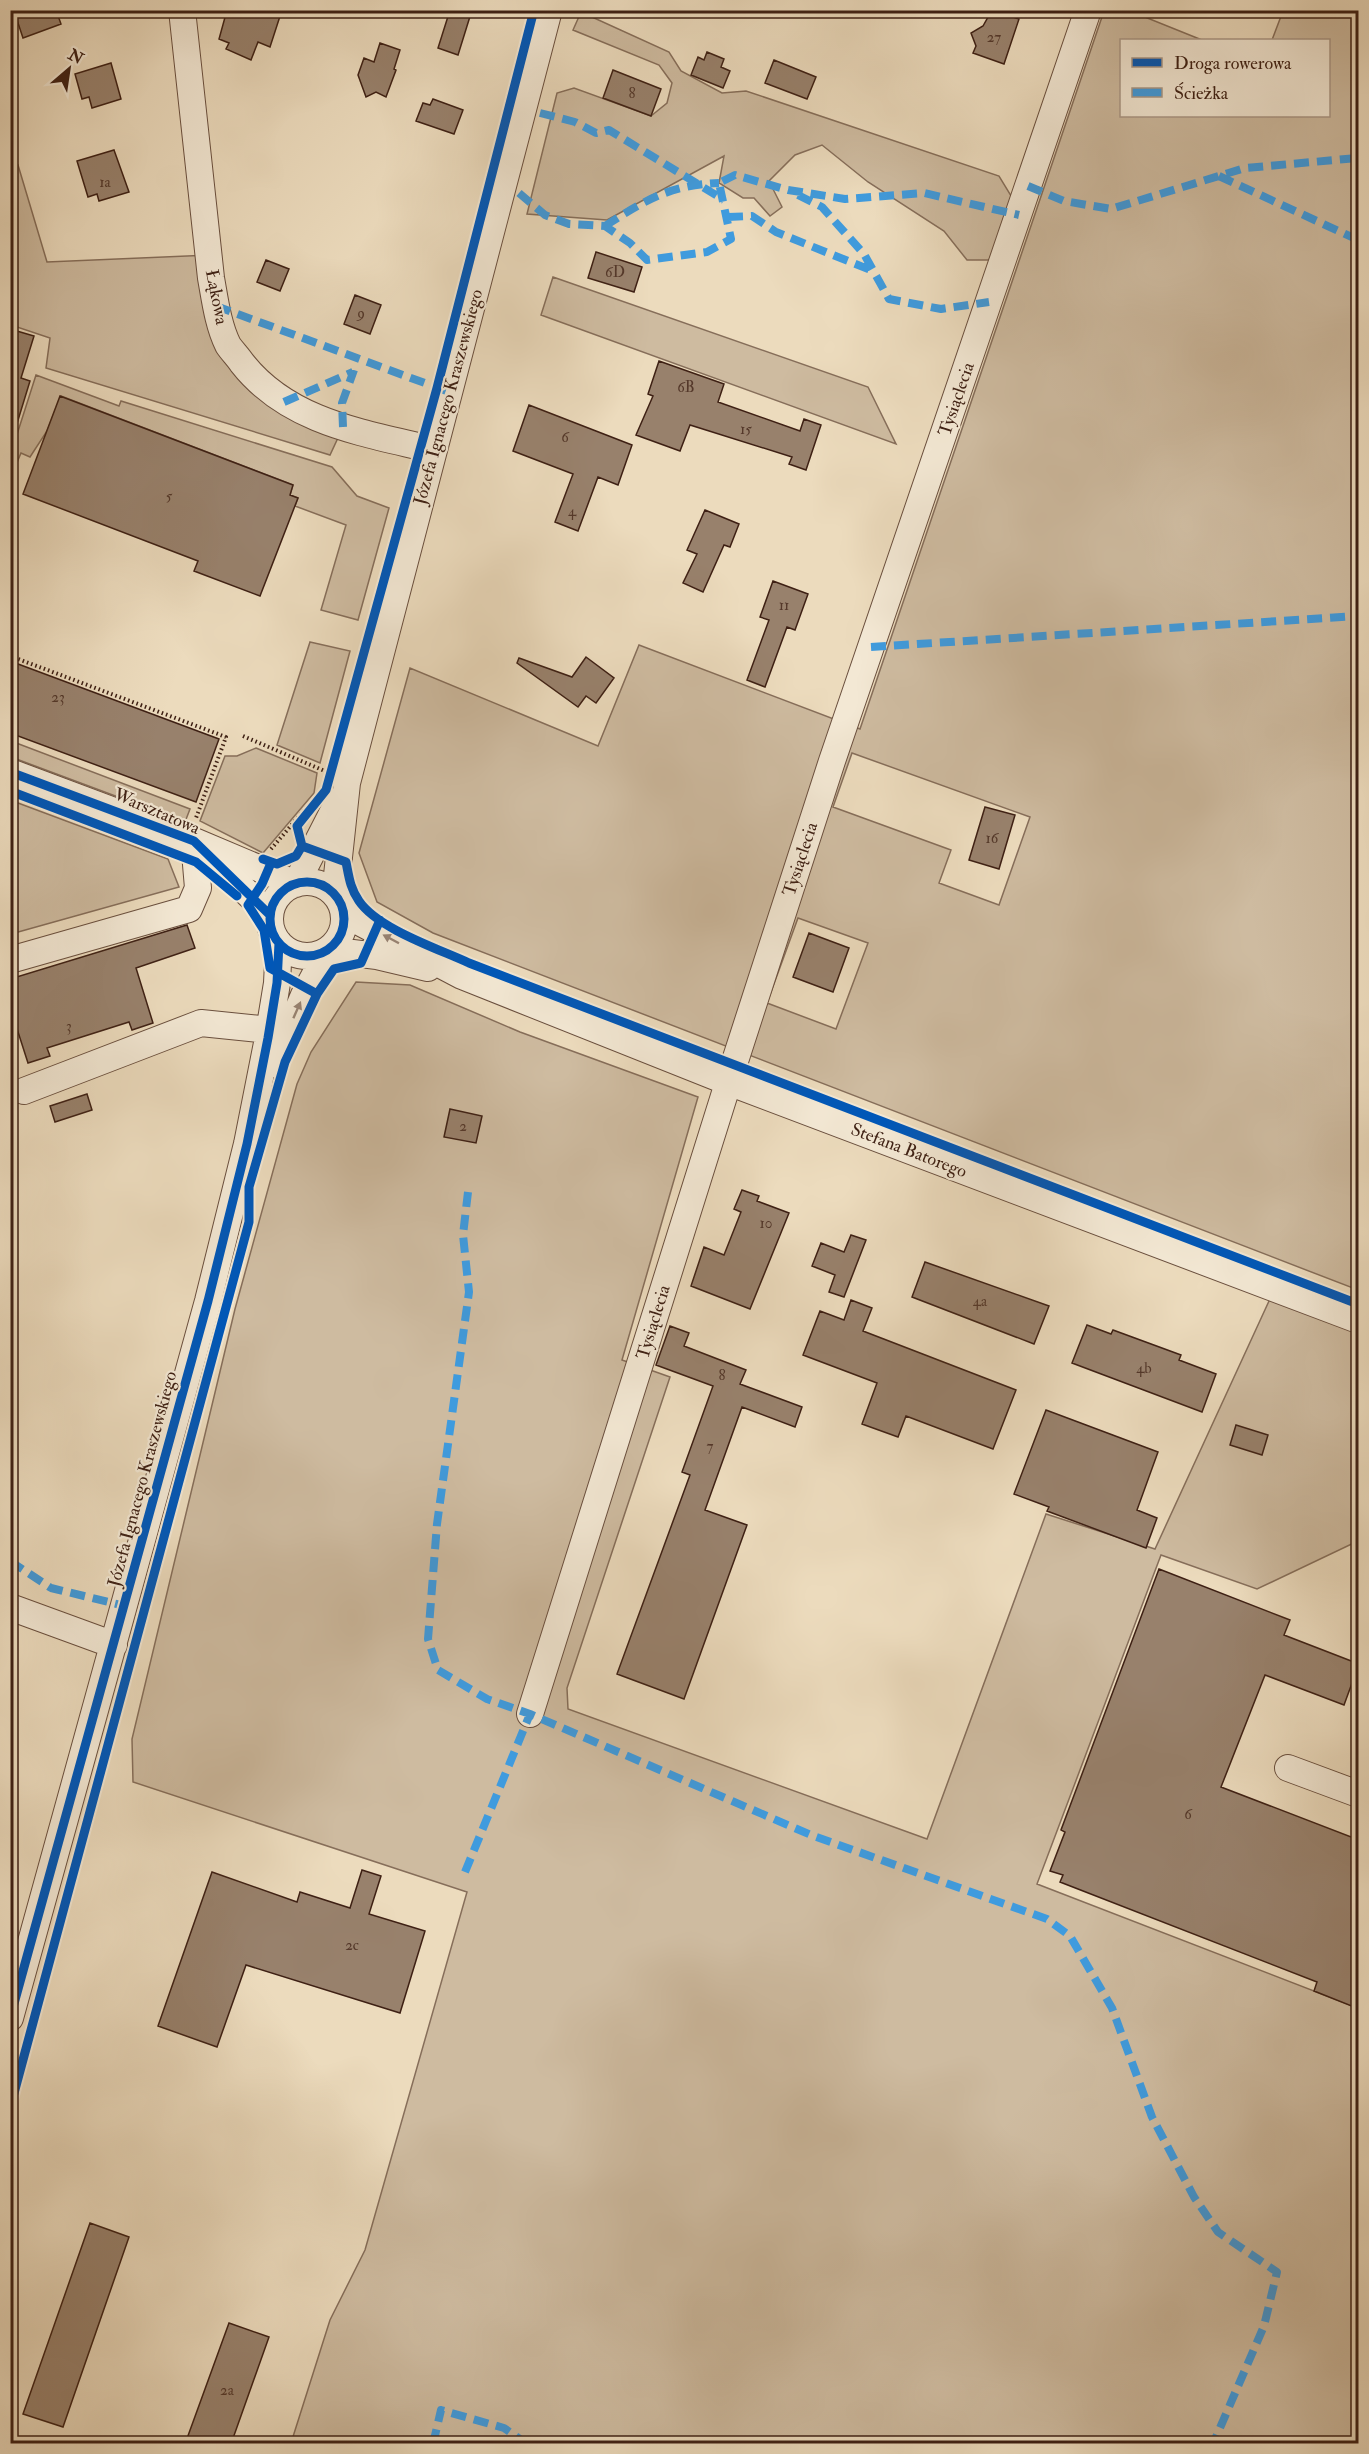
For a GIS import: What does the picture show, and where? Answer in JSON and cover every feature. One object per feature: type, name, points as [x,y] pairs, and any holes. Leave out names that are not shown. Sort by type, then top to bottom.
[{"type":"street","name":"Łąkowa","points":[[182,10],[211,278],[216,306],[228,345],[255,379],[284,402],[313,418],[434,450]]},
{"type":"street","name":"Józefa Ignacego Kraszewskiego","points":[[296,884],[300,836],[332,774],[434,450],[549,10]]},
{"type":"street","name":"Tysiąclecia","points":[[530,1714],[728,1082],[832,760],[1088,10]]},
{"type":"street","name":"Warsztatowa","points":[[10,772],[194,832],[265,866],[296,884]]},
{"type":"street","name":"Józefa Ignacego Kraszewskiego","points":[[332,774],[339,904]]},
{"type":"street","name":"Warsztatowa","points":[[194,832],[270,915]]},
{"type":"street","points":[[10,960],[189,909],[198,888],[194,832]]},
{"type":"street","points":[[296,884],[316,884],[339,904],[341,934],[328,950],[318,955],[297,955],[279,943],[270,925],[270,915],[278,895],[296,884]]},
{"type":"street","name":"Stefana Batorego","points":[[339,904],[462,976]]},
{"type":"street","name":"Józefa Ignacego Kraszewskiego","points":[[10,2018],[208,1301],[247,1144],[270,1030],[277,983],[279,943]]},
{"type":"street","name":"Józefa Ignacego Kraszewskiego","points":[[247,1144],[280,1048],[328,950]]},
{"type":"street","name":"Stefana Batorego","points":[[328,950],[377,956],[462,976],[728,1082],[1359,1320]]},
{"type":"street","points":[[24,1091],[201,1023],[270,1030]]},
{"type":"street","points":[[10,1606],[114,1645]]},
{"type":"street","points":[[1288,1768],[1359,1794]]},
{"type":"path","points":[[10,656],[226,737],[194,832]]},
{"type":"path","points":[[243,736],[332,774]]},
{"type":"path","points":[[265,866],[300,836],[297,826],[313,804]]},
{"type":"shaded area","points":[[1104,11],[1130,11],[1200,39],[1120,39],[1120,117],[1330,117],[1330,39],[1272,39],[1283,11],[1358,11],[1358,1290],[433,933],[377,902],[359,853],[410,668],[598,746],[639,645],[860,729]],"holes":[[[852,753],[1030,817],[999,905],[939,883],[951,850],[833,807]],[[798,918],[868,943],[836,1029],[767,1003]]]},
{"type":"shaded area","points":[[581,12],[669,52],[681,71],[722,93],[746,91],[999,176],[1013,199],[989,260],[967,260],[944,231],[868,182],[822,145],[795,155],[769,181],[782,207],[770,216],[754,198],[743,198],[719,183],[724,156],[607,220],[527,214],[557,93],[574,88],[651,116],[667,103],[672,83],[659,65],[573,30]]},
{"type":"shaded area","points":[[18,165],[47,262],[210,255],[211,278],[255,379],[343,427],[330,455],[46,368],[50,338],[11,325],[10,167]]},
{"type":"shaded area","points":[[553,277],[868,387],[896,444],[541,315]]},
{"type":"shaded area","points":[[36,375],[119,406],[121,401],[332,467],[357,496],[389,508],[358,620],[321,610],[346,525],[295,506],[298,498],[290,495],[293,485],[61,396],[47,431],[30,457],[21,453],[11,477],[11,447],[13,447]]},
{"type":"shaded area","points":[[310,642],[350,651],[320,763],[277,745]]},
{"type":"shaded area","points":[[11,741],[190,809],[185,822],[11,757]]},
{"type":"shaded area","points":[[256,748],[317,773],[314,793],[263,853],[200,821],[225,756],[237,756]]},
{"type":"shaded area","points":[[10,800],[168,859],[179,887],[11,934]]},
{"type":"shaded area","points":[[356,982],[410,985],[520,1032],[698,1097],[622,1360],[670,1377],[567,1688],[568,1709],[927,1839],[1046,1514],[1155,1549],[1275,1288],[1358,1320],[1358,1541],[1257,1589],[1161,1555],[1037,1884],[1358,2008],[1358,2443],[291,2443],[330,2320],[365,2250],[467,1892],[133,1782],[132,1739],[235,1309],[297,1084],[311,1052]]},
{"type":"building","points":[[33,10],[56,10],[61,24],[23,38],[16,17]]},
{"type":"building","points":[[227,10],[282,10],[270,47],[258,42],[251,60],[226,49],[229,43],[219,39]]},
{"type":"building","points":[[450,10],[472,10],[458,55],[438,48]]},
{"type":"building","points":[[992,10],[1019,19],[1004,64],[973,53],[976,46],[971,33],[983,26]]},
{"type":"building","points":[[380,43],[400,50],[394,69],[396,70],[386,97],[376,92],[366,97],[358,75],[364,58],[374,62]]},
{"type":"building","points":[[707,52],[724,59],[721,67],[730,71],[723,88],[691,75],[698,57],[704,60]]},
{"type":"building","points":[[774,60],[816,77],[807,99],[765,83]]},
{"type":"building","points":[[111,63],[121,99],[92,108],[89,97],[82,99],[75,74]]},
{"type":"building","points":[[613,70],[661,89],[651,116],[603,98]]},
{"type":"building","points":[[433,99],[463,110],[454,134],[416,121],[423,103],[430,105]]},
{"type":"building","points":[[114,150],[129,192],[99,201],[97,194],[88,197],[77,161]]},
{"type":"building","points":[[596,252],[642,267],[634,292],[588,278]]},
{"type":"building","points":[[266,260],[289,269],[280,291],[257,282]]},
{"type":"building","points":[[355,295],[381,305],[370,334],[344,324]]},
{"type":"building","points":[[10,329],[34,336],[21,378],[30,381],[15,430],[10,430]]},
{"type":"building","points":[[659,361],[724,384],[718,402],[800,431],[804,419],[821,425],[806,470],[789,464],[792,457],[690,425],[680,451],[636,435],[653,396],[648,394]]},
{"type":"building","points":[[60,396],[293,485],[290,495],[298,498],[260,596],[194,571],[198,561],[23,494]]},
{"type":"building","points":[[529,405],[632,445],[618,485],[598,477],[578,531],[555,522],[573,474],[513,451]]},
{"type":"building","points":[[705,510],[739,524],[730,547],[724,545],[703,592],[683,583],[697,554],[687,550]]},
{"type":"building","points":[[773,581],[808,594],[795,630],[787,627],[765,687],[747,680],[769,620],[760,617]]},
{"type":"building","points":[[586,657],[614,678],[596,703],[586,696],[578,707],[517,663],[519,658],[572,677]]},
{"type":"building","points":[[10,661],[219,739],[196,802],[10,733]]},
{"type":"building","points":[[985,807],[1015,815],[999,869],[969,860]]},
{"type":"building","points":[[187,925],[195,948],[136,968],[153,1023],[132,1030],[129,1022],[47,1048],[50,1056],[28,1063],[10,1007],[10,979]]},
{"type":"building","points":[[809,933],[849,948],[833,992],[793,977]]},
{"type":"building","points":[[87,1094],[92,1110],[55,1122],[50,1106]]},
{"type":"building","points":[[450,1109],[482,1116],[476,1143],[444,1137]]},
{"type":"building","points":[[742,1190],[759,1196],[757,1201],[789,1213],[750,1309],[691,1286],[704,1247],[724,1255],[741,1212],[734,1209]]},
{"type":"building","points":[[851,1235],[866,1240],[844,1297],[829,1292],[835,1275],[812,1266],[821,1243],[844,1252]]},
{"type":"building","points":[[925,1262],[1049,1306],[1034,1344],[912,1297]]},
{"type":"building","points":[[851,1300],[872,1308],[863,1331],[1016,1390],[993,1449],[906,1416],[898,1437],[862,1424],[877,1383],[803,1355],[820,1311],[844,1320]]},
{"type":"building","points":[[1087,1325],[1111,1334],[1113,1330],[1181,1355],[1179,1360],[1216,1374],[1202,1412],[1072,1363]]},
{"type":"building","points":[[670,1326],[689,1333],[684,1346],[746,1370],[740,1384],[802,1407],[795,1427],[742,1407],[705,1510],[747,1525],[684,1699],[617,1674],[690,1475],[682,1472],[713,1386],[656,1365]]},
{"type":"building","points":[[1046,1410],[1158,1452],[1137,1510],[1157,1518],[1146,1548],[1047,1511],[1049,1507],[1014,1494]]},
{"type":"building","points":[[1236,1425],[1268,1435],[1262,1455],[1230,1445]]},
{"type":"building","points":[[1159,1569],[1290,1620],[1284,1635],[1359,1664],[1344,1705],[1265,1675],[1221,1787],[1359,1840],[1359,1868],[1352,1886],[1359,1888],[1359,2009],[1314,1991],[1317,1982],[1060,1882],[1063,1875],[1050,1871],[1065,1832],[1061,1830]]},
{"type":"building","points":[[362,1870],[381,1876],[369,1914],[425,1931],[400,2013],[246,1965],[217,2047],[158,2026],[212,1872],[297,1902],[300,1892],[350,1908]]},
{"type":"building","points":[[90,2223],[129,2237],[63,2427],[23,2414]]},
{"type":"building","points":[[229,2323],[269,2337],[231,2444],[185,2444]]},
{"type":"marked path","points":[[540,113],[575,122],[596,133],[609,130],[724,200]]},
{"type":"marked path","points":[[1028,186],[1064,201],[1111,209],[1245,168],[1358,158]]},
{"type":"marked path","points":[[519,193],[545,215],[569,224],[605,226],[630,243],[647,260],[707,252],[731,239],[719,183],[735,175],[788,190],[845,199],[924,193],[1019,215]]},
{"type":"marked path","points":[[1219,176],[1358,240]]},
{"type":"marked path","points":[[605,226],[659,195],[686,187],[719,183]]},
{"type":"marked path","points":[[798,195],[822,207],[864,254],[889,299],[941,309],[989,302]]},
{"type":"marked path","points":[[728,217],[752,216],[776,232],[873,271]]},
{"type":"marked path","points":[[216,306],[449,392]]},
{"type":"marked path","points":[[343,427],[342,403],[354,370]]},
{"type":"marked path","points":[[284,402],[353,372]]},
{"type":"marked path","points":[[871,647],[1358,616]]},
{"type":"marked path","points":[[468,1192],[463,1235],[469,1292],[437,1524],[428,1639],[438,1670],[487,1699],[530,1714],[811,1835],[1047,1919],[1070,1936],[1112,2008],[1152,2117],[1194,2197],[1218,2232],[1277,2272],[1264,2326],[1213,2444]]},
{"type":"marked path","points":[[10,1561],[51,1588],[125,1606]]},
{"type":"marked path","points":[[465,1872],[530,1714]]},
{"type":"marked path","points":[[433,2444],[441,2410],[504,2428],[527,2444]]},
{"type":"cycle path","points":[[263,859],[277,864],[296,856],[302,846],[297,826],[326,790],[437,388],[534,10]]},
{"type":"cycle path","points":[[10,772],[194,841],[270,915]]},
{"type":"cycle path","points":[[10,791],[196,862],[237,896]]},
{"type":"cycle path","points":[[302,846],[346,862],[354,892],[368,911],[380,921],[426,945],[1358,1304]]},
{"type":"cycle path","points":[[271,863],[262,884],[248,905],[264,930],[270,968],[317,994]]},
{"type":"cycle path","points":[[307,882],[328,888],[338,898],[344,919],[338,940],[328,950],[307,956],[286,950],[276,940],[270,919],[276,898],[286,888],[307,882]]},
{"type":"cycle path","points":[[10,2108],[249,1222],[249,1187],[285,1062],[317,994],[334,969],[361,963],[380,920]]},
{"type":"cycle path","points":[[10,2018],[208,1301],[247,1144],[277,983],[279,943]]}]
